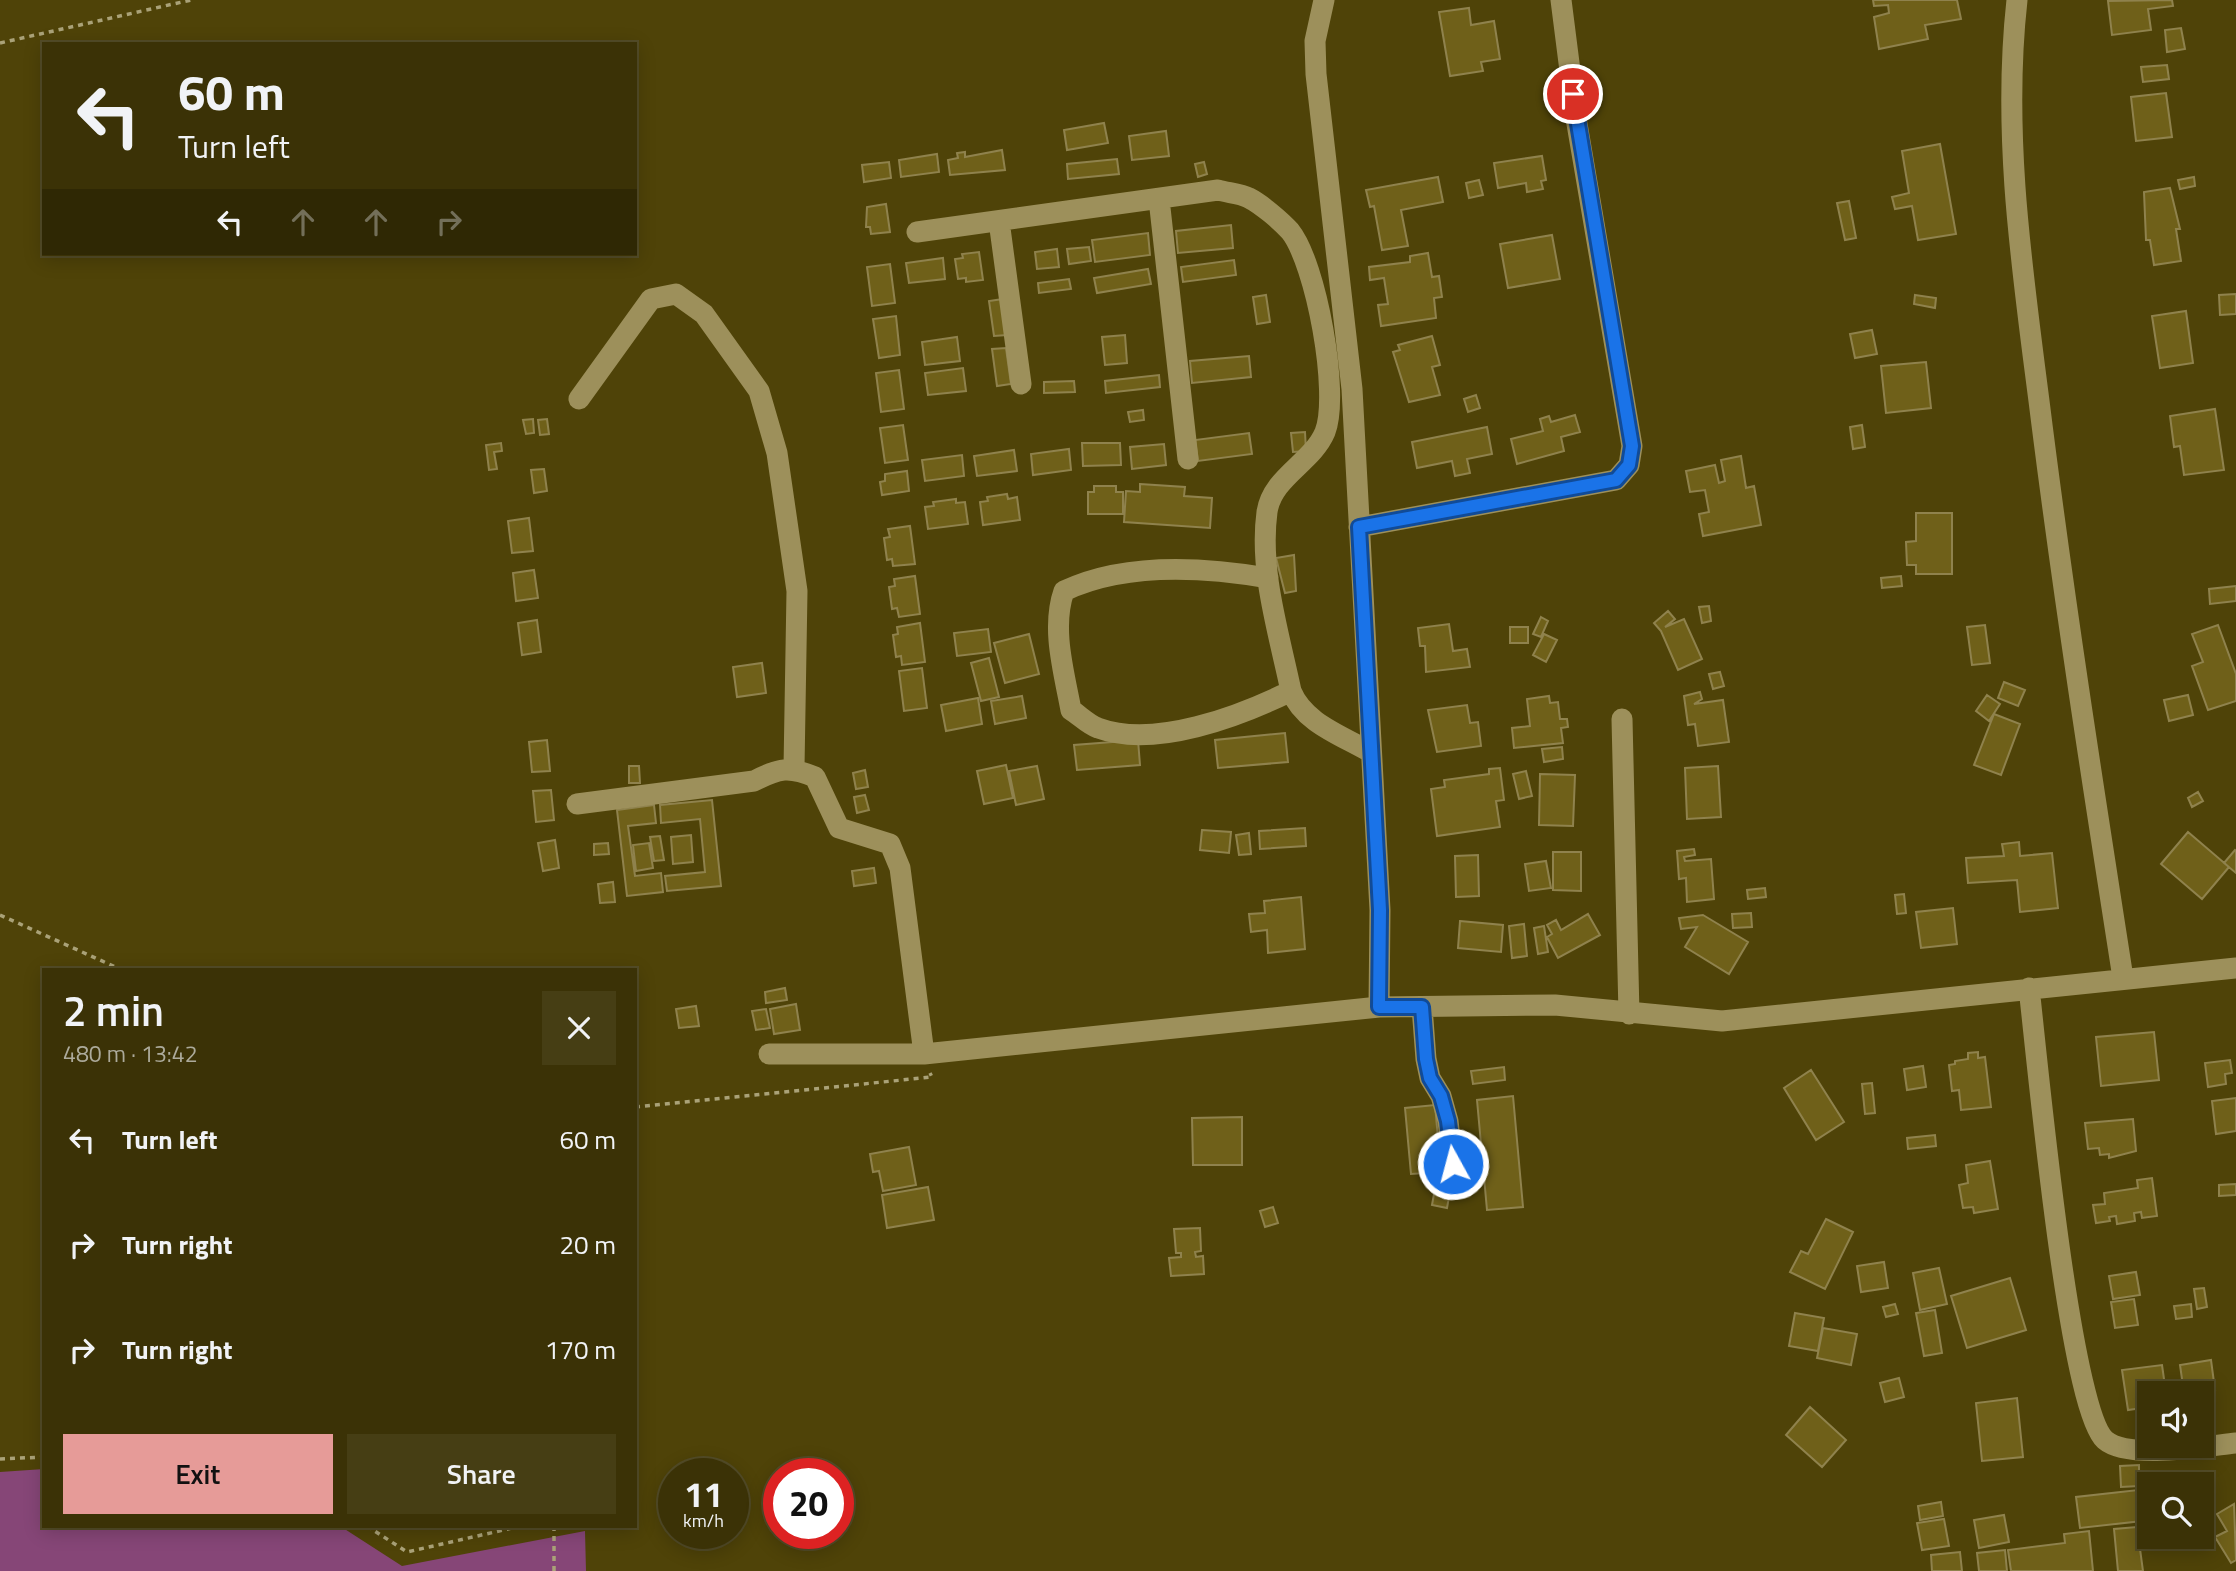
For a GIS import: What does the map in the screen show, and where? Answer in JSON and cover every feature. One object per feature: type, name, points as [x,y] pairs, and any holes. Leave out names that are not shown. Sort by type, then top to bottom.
[{"type":"street","points":[[1324,0],[1315,41],[1316,74],[1348,328],[1380,923],[1379,1007]]},
{"type":"street","points":[[1359,527],[1616,480],[1629,465],[1632,446],[1576,118],[1561,0]]},
{"type":"street","points":[[2017,0],[2010,64],[2011,152],[2031,344],[2061,579],[2123,978]]},
{"type":"street","points":[[917,232],[1218,190],[1249,198],[1291,232],[1310,273],[1322,324],[1330,407],[1325,431],[1312,453],[1275,489],[1271,500],[1266,538],[1268,578],[1291,691],[1297,706],[1310,718],[1370,752]]},
{"type":"street","points":[[1159,199],[1188,458]]},
{"type":"street","points":[[999,221],[1021,384]]},
{"type":"street","points":[[579,399],[651,299],[676,293],[705,314],[759,391],[777,453],[797,591],[794,768]]},
{"type":"street","points":[[1268,578],[1229,571],[1170,570],[1088,580],[1064,591],[1057,610],[1071,710],[1098,728],[1137,733],[1187,730],[1254,709],[1291,691]]},
{"type":"street","points":[[1622,719],[1629,1014]]},
{"type":"street","points":[[577,804],[754,781],[771,773],[794,768],[815,777],[839,828],[890,844],[900,868],[924,1054]]},
{"type":"street","points":[[769,1054],[924,1054],[1379,1007],[1555,1005],[1722,1021],[2236,968]]},
{"type":"street","points":[[2029,988],[2060,1249],[2085,1396],[2095,1426],[2106,1441],[2123,1447],[2156,1450],[2236,1443]]},
{"type":"street","points":[[1422,1007],[1428,1068],[1445,1109],[1453,1164]]},
{"type":"path","points":[[0,43],[191,0]]},
{"type":"path","points":[[0,915],[118,968]]},
{"type":"path","points":[[637,1107],[932,1077],[924,1054]]},
{"type":"path","points":[[0,1459],[42,1457]]},
{"type":"path","points":[[371,1528],[407,1552],[512,1528]]},
{"type":"path","points":[[554,1528],[554,1571]]},
{"type":"shaded area","points":[[42,1469],[42,1528],[343,1528],[402,1566],[585,1531],[586,1571],[0,1571],[0,1472]]},
{"type":"building","points":[[1873,0],[1957,0],[1961,19],[1925,25],[1928,39],[1879,49],[1874,17],[1889,13],[1888,5],[1874,6]]},
{"type":"building","points":[[2172,0],[2173,6],[2148,9],[2151,30],[2112,35],[2108,1]]},
{"type":"building","points":[[1469,8],[1471,25],[1494,21],[1500,59],[1481,62],[1483,71],[1450,76],[1439,12]]},
{"type":"building","points":[[2181,28],[2185,49],[2167,52],[2165,30]]},
{"type":"building","points":[[2167,65],[2169,79],[2143,82],[2141,67]]},
{"type":"building","points":[[2166,93],[2172,137],[2136,141],[2131,97]]},
{"type":"building","points":[[1104,123],[1108,143],[1067,150],[1064,130]]},
{"type":"building","points":[[1166,131],[1169,156],[1132,160],[1129,136]]},
{"type":"building","points":[[1940,144],[1956,234],[1918,240],[1912,206],[1895,209],[1892,197],[1909,193],[1902,151]]},
{"type":"building","points":[[1002,150],[1005,170],[950,175],[948,160],[958,158],[957,153],[965,152],[965,157]]},
{"type":"building","points":[[937,154],[939,172],[901,177],[899,160]]},
{"type":"building","points":[[1542,156],[1546,180],[1541,181],[1543,189],[1527,192],[1526,183],[1498,188],[1494,163]]},
{"type":"building","points":[[1117,159],[1119,174],[1068,179],[1067,164]]},
{"type":"building","points":[[889,162],[891,178],[864,182],[862,165]]},
{"type":"building","points":[[1204,162],[1207,174],[1198,177],[1195,164]]},
{"type":"building","points":[[1438,177],[1443,202],[1401,210],[1408,246],[1382,250],[1374,206],[1370,207],[1366,190]]},
{"type":"building","points":[[2194,177],[2195,186],[2180,189],[2178,180]]},
{"type":"building","points":[[1479,180],[1483,195],[1469,198],[1466,183]]},
{"type":"building","points":[[2170,188],[2180,229],[2176,229],[2181,261],[2154,265],[2150,240],[2146,240],[2144,192]]},
{"type":"building","points":[[1849,201],[1856,238],[1845,240],[1837,203]]},
{"type":"building","points":[[886,204],[890,232],[871,234],[870,227],[866,227],[867,207]]},
{"type":"building","points":[[1231,225],[1233,248],[1178,253],[1176,231]]},
{"type":"building","points":[[1148,233],[1150,255],[1095,262],[1092,240]]},
{"type":"building","points":[[1552,235],[1560,279],[1508,288],[1500,244]]},
{"type":"building","points":[[1089,247],[1091,261],[1069,264],[1067,249]]},
{"type":"building","points":[[1057,249],[1059,267],[1037,269],[1035,252]]},
{"type":"building","points":[[979,252],[983,280],[966,282],[966,278],[958,279],[955,259],[963,258],[962,254]]},
{"type":"building","points":[[1428,253],[1432,277],[1439,276],[1442,297],[1434,298],[1436,318],[1381,326],[1378,305],[1388,304],[1384,278],[1370,280],[1369,267],[1410,262],[1410,256]]},
{"type":"building","points":[[943,258],[945,279],[909,283],[906,263]]},
{"type":"building","points":[[1234,260],[1236,275],[1183,282],[1181,267]]},
{"type":"building","points":[[890,264],[895,303],[872,306],[867,267]]},
{"type":"building","points":[[1148,269],[1151,284],[1097,293],[1094,278]]},
{"type":"building","points":[[1069,279],[1071,289],[1039,293],[1038,283]]},
{"type":"building","points":[[2236,294],[2236,314],[2220,315],[2219,295]]},
{"type":"building","points":[[1266,295],[1270,322],[1257,324],[1253,297]]},
{"type":"building","points":[[1915,295],[1936,298],[1935,308],[1914,304]]},
{"type":"building","points":[[1003,299],[1007,335],[994,336],[989,301]]},
{"type":"building","points":[[2186,311],[2193,363],[2160,368],[2152,316]]},
{"type":"building","points":[[896,316],[900,355],[879,358],[873,319]]},
{"type":"building","points":[[1872,330],[1877,354],[1855,358],[1850,334]]},
{"type":"building","points":[[1125,335],[1127,363],[1105,365],[1102,337]]},
{"type":"building","points":[[1432,336],[1440,365],[1432,367],[1440,395],[1409,402],[1393,352],[1400,350],[1398,345]]},
{"type":"building","points":[[957,337],[960,361],[925,365],[922,342]]},
{"type":"building","points":[[1006,348],[1011,384],[997,386],[992,349]]},
{"type":"building","points":[[1249,356],[1251,377],[1192,383],[1190,361]]},
{"type":"building","points":[[1926,362],[1931,408],[1886,413],[1881,366]]},
{"type":"building","points":[[963,368],[966,391],[928,395],[925,373]]},
{"type":"building","points":[[899,370],[904,409],[881,412],[876,373]]},
{"type":"building","points":[[1159,375],[1160,387],[1106,393],[1105,381]]},
{"type":"building","points":[[1074,381],[1075,392],[1044,393],[1044,382]]},
{"type":"building","points":[[1476,395],[1480,408],[1468,412],[1464,399]]},
{"type":"building","points":[[2215,409],[2224,470],[2184,475],[2180,446],[2174,447],[2170,416]]},
{"type":"building","points":[[1143,410],[1144,420],[1130,422],[1128,412]]},
{"type":"building","points":[[1575,415],[1580,432],[1561,437],[1564,451],[1517,464],[1511,439],[1543,431],[1540,419],[1549,416],[1551,422]]},
{"type":"building","points":[[533,419],[534,433],[526,434],[523,420]]},
{"type":"building","points":[[547,419],[549,434],[540,435],[538,420]]},
{"type":"building","points":[[903,425],[908,460],[885,463],[880,428]]},
{"type":"building","points":[[1862,425],[1865,447],[1853,449],[1850,427]]},
{"type":"building","points":[[1487,427],[1492,454],[1467,459],[1470,473],[1455,476],[1452,461],[1417,468],[1412,442]]},
{"type":"building","points":[[1305,432],[1306,451],[1293,452],[1291,433]]},
{"type":"building","points":[[1249,433],[1252,454],[1198,461],[1195,440]]},
{"type":"building","points":[[501,443],[502,451],[494,452],[497,469],[489,470],[486,445]]},
{"type":"building","points":[[1082,443],[1120,443],[1121,465],[1083,466]]},
{"type":"building","points":[[1164,444],[1166,465],[1132,469],[1130,447]]},
{"type":"building","points":[[1069,449],[1071,470],[1033,475],[1031,454]]},
{"type":"building","points":[[1014,450],[1017,471],[977,476],[974,456]]},
{"type":"building","points":[[962,455],[964,476],[925,481],[922,460]]},
{"type":"building","points":[[1741,456],[1746,488],[1754,486],[1761,525],[1703,536],[1699,514],[1709,512],[1705,490],[1690,492],[1686,471],[1715,465],[1719,483],[1725,481],[1721,460]]},
{"type":"building","points":[[544,469],[547,491],[534,493],[531,470]]},
{"type":"building","points":[[907,471],[909,491],[882,495],[880,482],[885,481],[885,474]]},
{"type":"building","points":[[1140,484],[1185,487],[1184,496],[1212,498],[1210,528],[1124,522],[1126,491],[1140,492]]},
{"type":"building","points":[[1094,486],[1116,486],[1116,492],[1123,492],[1123,514],[1088,514],[1088,492],[1094,492]]},
{"type":"building","points":[[1007,494],[1008,499],[1017,497],[1020,520],[983,525],[980,502],[988,501],[987,497]]},
{"type":"building","points":[[956,499],[956,503],[965,502],[968,524],[928,529],[925,507],[934,506],[933,502]]},
{"type":"building","points":[[1916,513],[1952,513],[1952,574],[1916,574],[1916,565],[1907,565],[1906,542],[1916,541]]},
{"type":"building","points":[[529,518],[533,551],[512,553],[508,521]]},
{"type":"building","points":[[910,526],[915,564],[893,566],[892,559],[887,560],[884,538],[890,537],[888,529]]},
{"type":"building","points":[[1294,555],[1296,591],[1285,593],[1276,558]]},
{"type":"building","points":[[534,570],[538,598],[516,601],[513,573]]},
{"type":"building","points":[[915,576],[920,614],[899,617],[897,608],[892,609],[889,587],[895,586],[894,579]]},
{"type":"building","points":[[1901,576],[1902,586],[1882,588],[1881,578]]},
{"type":"building","points":[[2236,586],[2236,601],[2210,604],[2209,589]]},
{"type":"building","points":[[1709,606],[1711,621],[1702,623],[1699,607]]},
{"type":"building","points":[[1668,611],[1675,619],[1665,627],[1684,619],[1702,659],[1678,670],[1661,631],[1654,623]]},
{"type":"building","points":[[1541,617],[1548,621],[1541,637],[1533,634]]},
{"type":"building","points":[[537,620],[541,652],[522,655],[518,623]]},
{"type":"building","points":[[920,623],[925,662],[902,665],[901,656],[896,657],[893,635],[898,634],[897,627]]},
{"type":"building","points":[[1449,624],[1453,651],[1467,649],[1470,667],[1426,672],[1425,646],[1420,646],[1418,628]]},
{"type":"building","points":[[1985,625],[1990,663],[1972,665],[1967,627]]},
{"type":"building","points":[[2218,625],[2236,674],[2236,701],[2208,710],[2192,666],[2203,662],[2192,634]]},
{"type":"building","points":[[1510,627],[1528,627],[1528,643],[1510,643]]},
{"type":"building","points":[[988,629],[991,652],[957,656],[954,633]]},
{"type":"building","points":[[1029,634],[1039,674],[1005,683],[994,643]]},
{"type":"building","points":[[1544,634],[1557,640],[1546,662],[1533,655]]},
{"type":"building","points":[[989,658],[999,697],[981,701],[971,663]]},
{"type":"building","points":[[762,663],[766,693],[737,697],[733,667]]},
{"type":"building","points":[[922,668],[927,708],[904,711],[899,671]]},
{"type":"building","points":[[1720,672],[1724,686],[1713,689],[1709,674]]},
{"type":"building","points":[[2004,682],[2025,690],[2018,706],[1998,698]]},
{"type":"building","points":[[1700,692],[1702,699],[1694,704],[1723,700],[1729,742],[1698,746],[1695,724],[1688,725],[1684,696]]},
{"type":"building","points":[[1987,695],[2000,704],[1989,721],[1976,711]]},
{"type":"building","points":[[2188,695],[2193,715],[2169,721],[2164,700]]},
{"type":"building","points":[[1022,696],[1026,718],[995,724],[991,701]]},
{"type":"building","points":[[1549,696],[1550,703],[1558,702],[1560,719],[1567,719],[1568,727],[1561,728],[1563,743],[1514,748],[1512,728],[1530,726],[1527,699]]},
{"type":"building","points":[[978,698],[982,724],[946,731],[941,705]]},
{"type":"building","points":[[1467,705],[1470,723],[1478,722],[1481,746],[1437,752],[1428,710]]},
{"type":"building","points":[[1994,714],[2020,724],[2001,775],[1974,765]]},
{"type":"building","points":[[1285,733],[1288,762],[1218,768],[1215,740]]},
{"type":"building","points":[[547,740],[550,771],[532,772],[529,742]]},
{"type":"building","points":[[1138,740],[1140,765],[1077,770],[1074,745]]},
{"type":"building","points":[[1562,747],[1563,759],[1544,762],[1542,749]]},
{"type":"building","points":[[1006,765],[1013,798],[984,804],[977,771]]},
{"type":"building","points":[[629,766],[639,766],[640,783],[629,783]]},
{"type":"building","points":[[1037,766],[1044,799],[1016,805],[1009,771]]},
{"type":"building","points":[[1718,766],[1721,817],[1687,819],[1685,768]]},
{"type":"building","points":[[1500,768],[1504,800],[1496,801],[1500,827],[1437,836],[1431,789],[1445,787],[1444,780],[1489,774],[1489,769]]},
{"type":"building","points":[[865,770],[868,787],[856,789],[853,773]]},
{"type":"building","points":[[1526,771],[1532,796],[1519,799],[1513,774]]},
{"type":"building","points":[[1540,774],[1575,775],[1573,826],[1539,825]]},
{"type":"building","points":[[551,790],[554,820],[536,822],[533,791]]},
{"type":"building","points":[[2198,792],[2203,801],[2192,807],[2188,798]]},
{"type":"building","points":[[865,795],[869,810],[857,813],[854,797]]},
{"type":"building","points":[[712,800],[721,886],[667,891],[665,876],[705,872],[700,819],[661,823],[660,805]]},
{"type":"building","points":[[654,805],[656,823],[628,826],[635,876],[661,873],[663,892],[627,896],[617,810]]},
{"type":"building","points":[[1305,828],[1306,846],[1260,849],[1259,831]]},
{"type":"building","points":[[1202,830],[1231,832],[1229,853],[1200,850]]},
{"type":"building","points":[[2188,832],[2229,867],[2202,899],[2161,864]]},
{"type":"building","points":[[1249,833],[1251,854],[1239,855],[1236,835]]},
{"type":"building","points":[[691,835],[693,862],[673,864],[671,837]]},
{"type":"building","points":[[660,836],[664,860],[654,861],[650,837]]},
{"type":"building","points":[[555,840],[559,868],[543,871],[538,843]]},
{"type":"building","points":[[2019,842],[2020,856],[2052,853],[2058,908],[2020,912],[2017,880],[1968,883],[1966,858],[2004,856],[2002,844]]},
{"type":"building","points":[[608,843],[609,854],[594,855],[594,844]]},
{"type":"building","points":[[649,843],[653,868],[636,871],[633,845]]},
{"type":"building","points":[[1694,849],[1695,855],[1684,857],[1685,861],[1711,859],[1714,899],[1687,902],[1686,878],[1679,879],[1677,851]]},
{"type":"building","points":[[2236,851],[2236,873],[2224,863]]},
{"type":"building","points":[[1553,852],[1581,852],[1581,891],[1553,890]]},
{"type":"building","points":[[1478,855],[1479,896],[1456,897],[1455,856]]},
{"type":"building","points":[[1546,861],[1551,888],[1529,891],[1525,864]]},
{"type":"building","points":[[874,868],[876,883],[854,886],[852,871]]},
{"type":"building","points":[[613,882],[615,902],[600,903],[598,884]]},
{"type":"building","points":[[1765,888],[1766,897],[1748,899],[1747,890]]},
{"type":"building","points":[[1904,894],[1906,913],[1897,914],[1895,895]]},
{"type":"building","points":[[1301,897],[1305,949],[1268,953],[1267,930],[1251,932],[1249,914],[1265,913],[1264,901]]},
{"type":"building","points":[[1953,908],[1957,944],[1921,948],[1916,912]]},
{"type":"building","points":[[1751,913],[1752,927],[1733,928],[1732,914]]},
{"type":"building","points":[[1588,914],[1600,935],[1558,958],[1547,937],[1552,934],[1547,925],[1556,920],[1561,930]]},
{"type":"building","points":[[1703,915],[1748,942],[1729,974],[1685,947],[1697,927],[1681,929],[1679,918]]},
{"type":"building","points":[[1460,921],[1503,925],[1501,952],[1458,948]]},
{"type":"building","points":[[1524,924],[1527,956],[1512,958],[1509,926]]},
{"type":"building","points":[[1544,926],[1548,952],[1538,954],[1534,928]]},
{"type":"building","points":[[785,988],[787,1000],[766,1003],[765,992]]},
{"type":"building","points":[[796,1004],[800,1030],[774,1034],[770,1009]]},
{"type":"building","points":[[696,1006],[699,1026],[679,1028],[676,1009]]},
{"type":"building","points":[[766,1009],[770,1028],[756,1030],[752,1011]]},
{"type":"building","points":[[2154,1032],[2159,1080],[2101,1086],[2096,1037]]},
{"type":"building","points":[[1978,1052],[1978,1058],[1985,1057],[1991,1107],[1961,1110],[1959,1090],[1952,1091],[1949,1065],[1968,1059],[1968,1053]]},
{"type":"building","points":[[2230,1060],[2232,1073],[2225,1074],[2226,1084],[2208,1087],[2205,1063]]},
{"type":"building","points":[[1923,1066],[1926,1087],[1907,1090],[1904,1069]]},
{"type":"building","points":[[1504,1067],[1505,1080],[1473,1084],[1471,1071]]},
{"type":"building","points":[[1811,1070],[1844,1122],[1816,1140],[1784,1088]]},
{"type":"building","points":[[1872,1083],[1875,1113],[1865,1114],[1862,1084]]},
{"type":"building","points":[[1513,1096],[1523,1207],[1487,1210],[1477,1100]]},
{"type":"building","points":[[2236,1098],[2236,1131],[2216,1134],[2212,1101]]},
{"type":"building","points":[[1435,1105],[1441,1172],[1411,1174],[1405,1108]]},
{"type":"building","points":[[1242,1117],[1242,1165],[1193,1165],[1192,1118]]},
{"type":"building","points":[[2133,1119],[2136,1151],[2109,1158],[2109,1154],[2100,1155],[2099,1148],[2088,1149],[2085,1123]]},
{"type":"building","points":[[1935,1135],[1936,1146],[1908,1149],[1907,1138]]},
{"type":"building","points":[[909,1147],[916,1185],[883,1191],[879,1171],[873,1172],[870,1154]]},
{"type":"building","points":[[1990,1161],[1998,1209],[1974,1213],[1973,1207],[1963,1208],[1959,1185],[1968,1183],[1966,1165]]},
{"type":"building","points":[[2152,1178],[2157,1216],[2142,1218],[2141,1212],[2134,1213],[2135,1221],[2117,1224],[2116,1216],[2109,1217],[2110,1221],[2096,1223],[2093,1205],[2105,1204],[2104,1193],[2138,1188],[2137,1180]]},
{"type":"building","points":[[2236,1184],[2236,1195],[2219,1196],[2219,1185]]},
{"type":"building","points":[[928,1187],[934,1220],[887,1228],[882,1195]]},
{"type":"building","points":[[1434,1194],[1449,1197],[1447,1208],[1432,1205]]},
{"type":"building","points":[[1273,1207],[1278,1223],[1265,1227],[1260,1211]]},
{"type":"building","points":[[1826,1219],[1853,1232],[1825,1289],[1790,1272],[1801,1251],[1808,1254]]},
{"type":"building","points":[[1200,1228],[1201,1251],[1195,1252],[1196,1257],[1203,1256],[1204,1274],[1171,1276],[1169,1258],[1181,1257],[1181,1253],[1176,1253],[1174,1229]]},
{"type":"building","points":[[1884,1262],[1888,1288],[1861,1292],[1857,1266]]},
{"type":"building","points":[[1939,1268],[1947,1304],[1920,1310],[1913,1273]]},
{"type":"building","points":[[2136,1272],[2140,1295],[2113,1299],[2109,1276]]},
{"type":"building","points":[[2010,1278],[2026,1330],[1967,1348],[1951,1296]]},
{"type":"building","points":[[2204,1288],[2207,1307],[2197,1309],[2194,1289]]},
{"type":"building","points":[[2134,1299],[2138,1325],[2115,1328],[2111,1302]]},
{"type":"building","points":[[1895,1304],[1898,1314],[1886,1317],[1883,1307]]},
{"type":"building","points":[[2191,1304],[2192,1317],[2176,1319],[2174,1306]]},
{"type":"building","points":[[1935,1310],[1942,1353],[1924,1356],[1916,1313]]},
{"type":"building","points":[[1795,1313],[1824,1318],[1818,1351],[1789,1346]]},
{"type":"building","points":[[1823,1328],[1857,1334],[1851,1365],[1817,1358]]},
{"type":"building","points":[[2211,1360],[2214,1381],[2182,1381],[2180,1365]]},
{"type":"building","points":[[2162,1365],[2164,1381],[2137,1381],[2137,1409],[2128,1410],[2122,1370]]},
{"type":"building","points":[[1899,1378],[1904,1397],[1885,1402],[1880,1383]]},
{"type":"building","points":[[2017,1398],[2023,1457],[1982,1461],[1976,1403]]},
{"type":"building","points":[[1810,1407],[1846,1440],[1822,1467],[1786,1435]]},
{"type":"building","points":[[2139,1465],[2137,1486],[2121,1487],[2120,1466]]},
{"type":"building","points":[[2137,1490],[2137,1522],[2080,1528],[2076,1497]]},
{"type":"building","points":[[1941,1502],[1943,1516],[1920,1520],[1918,1506]]},
{"type":"building","points":[[2234,1504],[2236,1560],[2231,1563],[2215,1537],[2227,1531],[2217,1514]]},
{"type":"building","points":[[2004,1515],[2009,1542],[1979,1548],[1974,1520]]},
{"type":"building","points":[[1944,1519],[1949,1546],[1922,1550],[1917,1523]]},
{"type":"building","points":[[2137,1527],[2137,1549],[2140,1549],[2143,1571],[2118,1571],[2114,1529]]},
{"type":"building","points":[[2089,1531],[2093,1571],[2011,1571],[2008,1550],[2065,1543],[2064,1534]]},
{"type":"building","points":[[2005,1550],[2007,1571],[1979,1571],[1977,1553]]},
{"type":"building","points":[[1960,1552],[1962,1571],[1932,1571],[1931,1555]]},
{"type":"route","points":[[1453,1164],[1448,1121],[1441,1096],[1430,1078],[1426,1059],[1422,1007],[1379,1007],[1380,910],[1359,527],[1616,480],[1629,465],[1632,446],[1573,94]]}]
